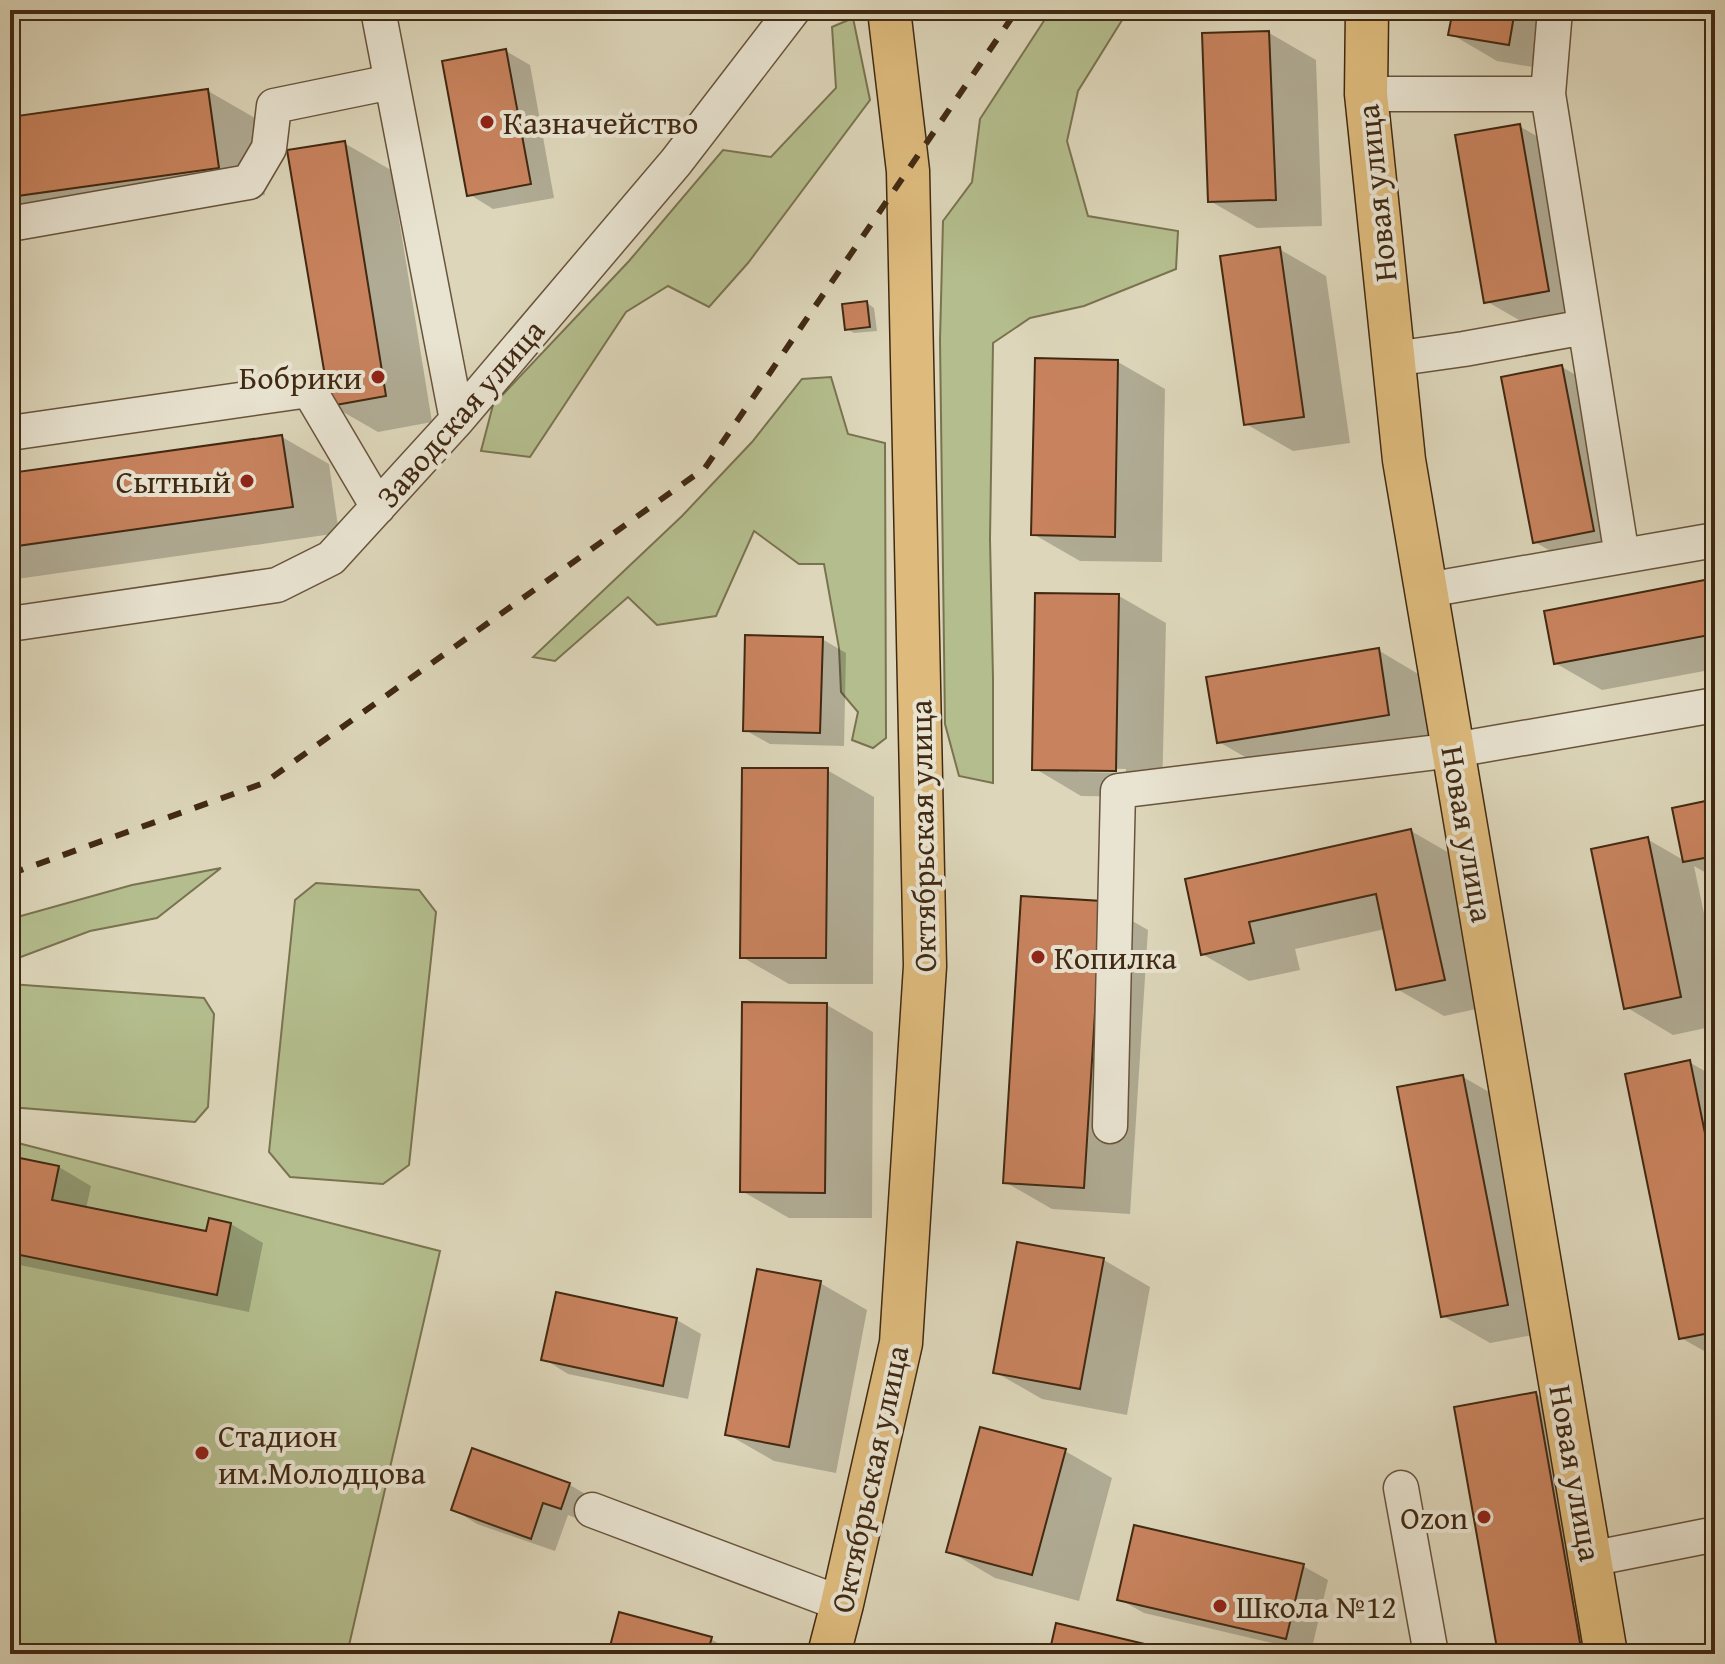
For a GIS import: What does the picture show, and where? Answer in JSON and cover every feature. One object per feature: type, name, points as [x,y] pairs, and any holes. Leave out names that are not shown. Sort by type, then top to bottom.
[{"type":"main road","name":"Октябрьская улица","points":[[829,1654],[901,1343],[925,966],[908,171],[889,10]]},
{"type":"main road","name":"Новая улица","points":[[1367,10],[1366,94],[1404,460],[1606,1654]]},
{"type":"street","points":[[378,10],[457,420]]},
{"type":"street","name":"Заводская улица","points":[[10,624],[277,585],[331,558],[457,420],[676,162],[793,10]]},
{"type":"street","points":[[1555,10],[1548,94],[1622,556]]},
{"type":"street","points":[[10,224],[249,182],[269,148],[274,106],[391,82]]},
{"type":"street","points":[[1366,94],[1548,94]]},
{"type":"street","points":[[1393,359],[1585,327]]},
{"type":"street","points":[[10,433],[309,390],[378,507]]},
{"type":"street","points":[[1427,590],[1715,540]]},
{"type":"street","points":[[1110,1126],[1118,791],[1454,750],[1715,705]]},
{"type":"street","points":[[1401,1488],[1431,1654]]},
{"type":"street","points":[[592,1510],[842,1604]]},
{"type":"street","points":[[1590,1559],[1706,1536],[1715,1538]]},
{"type":"green space","points":[[1051,10],[1139,10],[1124,17],[1078,91],[1067,141],[1088,216],[1178,231],[1176,269],[1084,306],[1030,318],[993,343],[990,539],[993,783],[959,776],[945,724],[940,340],[943,221],[972,182],[980,119]]},
{"type":"green space","points":[[853,18],[870,100],[748,263],[709,307],[668,286],[626,312],[530,457],[481,451],[493,405],[629,261],[723,150],[771,157],[836,88],[832,27]]},
{"type":"green space","points":[[831,377],[848,434],[885,443],[886,738],[873,748],[852,740],[858,712],[841,692],[839,648],[824,564],[799,564],[754,531],[716,616],[657,625],[628,597],[555,661],[533,657],[682,516],[752,442],[802,379]]},
{"type":"green space","points":[[221,868],[157,918],[90,931],[10,961],[10,919],[132,885]]},
{"type":"green space","points":[[316,883],[419,890],[436,912],[409,1165],[383,1184],[290,1177],[269,1152],[295,900]]},
{"type":"green space","points":[[10,984],[204,998],[214,1014],[208,1107],[195,1122],[10,1107]]},
{"type":"green space","name":"Стадион им.Молодцова","points":[[10,1141],[440,1251],[347,1654],[10,1654]]},
{"type":"building","points":[[1453,10],[1515,10],[1509,45],[1448,35]]},
{"type":"building","points":[[1269,31],[1276,200],[1208,202],[1202,33]]},
{"type":"building","name":"Казначейство","points":[[506,49],[531,184],[467,196],[442,61]]},
{"type":"building","points":[[208,89],[219,168],[10,197],[10,117]]},
{"type":"building","points":[[1520,124],[1549,291],[1484,303],[1455,135]]},
{"type":"building","points":[[345,141],[386,396],[330,406],[287,150]]},
{"type":"building","points":[[1280,247],[1304,417],[1244,425],[1220,256]]},
{"type":"building","points":[[867,301],[870,327],[845,330],[842,304]]},
{"type":"building","points":[[1035,358],[1118,360],[1115,537],[1031,535]]},
{"type":"building","points":[[1562,365],[1594,531],[1533,543],[1501,377]]},
{"type":"building","points":[[282,435],[293,507],[10,547],[10,473]]},
{"type":"building","points":[[1715,578],[1715,634],[1554,664],[1544,611]]},
{"type":"building","points":[[1035,593],[1119,594],[1116,771],[1032,770]]},
{"type":"building","points":[[745,635],[823,637],[820,733],[743,731]]},
{"type":"building","points":[[1379,648],[1389,715],[1217,743],[1206,677]]},
{"type":"building","points":[[742,768],[828,768],[826,958],[740,958]]},
{"type":"building","points":[[1715,799],[1715,856],[1683,862],[1672,808]]},
{"type":"building","points":[[1411,829],[1445,980],[1396,990],[1376,894],[1249,922],[1254,943],[1201,955],[1185,879]]},
{"type":"building","points":[[1648,837],[1681,997],[1624,1009],[1591,849]]},
{"type":"building","points":[[1021,896],[1102,901],[1084,1188],[1003,1183]]},
{"type":"building","points":[[742,1002],[827,1003],[825,1193],[740,1192]]},
{"type":"building","points":[[1690,1060],[1715,1182],[1715,1332],[1679,1339],[1625,1074]]},
{"type":"building","points":[[1463,1075],[1508,1305],[1441,1317],[1397,1087]]},
{"type":"building","points":[[10,1156],[59,1166],[52,1200],[206,1231],[209,1218],[231,1223],[217,1295],[10,1253]]},
{"type":"building","points":[[1017,1242],[1104,1258],[1080,1389],[993,1373]]},
{"type":"building","points":[[757,1269],[821,1281],[789,1447],[725,1435]]},
{"type":"building","points":[[556,1292],[677,1318],[663,1386],[541,1360]]},
{"type":"building","points":[[1536,1392],[1582,1654],[1498,1654],[1454,1407]]},
{"type":"building","points":[[980,1427],[1066,1449],[1032,1575],[946,1552]]},
{"type":"building","points":[[472,1448],[570,1483],[561,1509],[543,1503],[531,1539],[451,1510]]},
{"type":"building","points":[[1134,1525],[1304,1564],[1286,1639],[1117,1600]]},
{"type":"building","points":[[619,1612],[712,1637],[707,1654],[608,1654]]},
{"type":"building","points":[[1056,1623],[1187,1654],[1049,1654]]},
{"type":"railway","points":[[10,874],[264,783],[705,468],[1017,10]]},
{"type":"place","name":"Казначейство","points":[[487,122]]},
{"type":"place","name":"Бобрики","points":[[378,377]]},
{"type":"place","name":"Сытный","points":[[247,481]]},
{"type":"place","name":"Копилка","points":[[1038,957]]},
{"type":"place","name":"Стадион им.Молодцова","points":[[202,1453]]},
{"type":"place","name":"Ozon","points":[[1484,1517]]},
{"type":"place","name":"Школа №12","points":[[1220,1606]]}]
